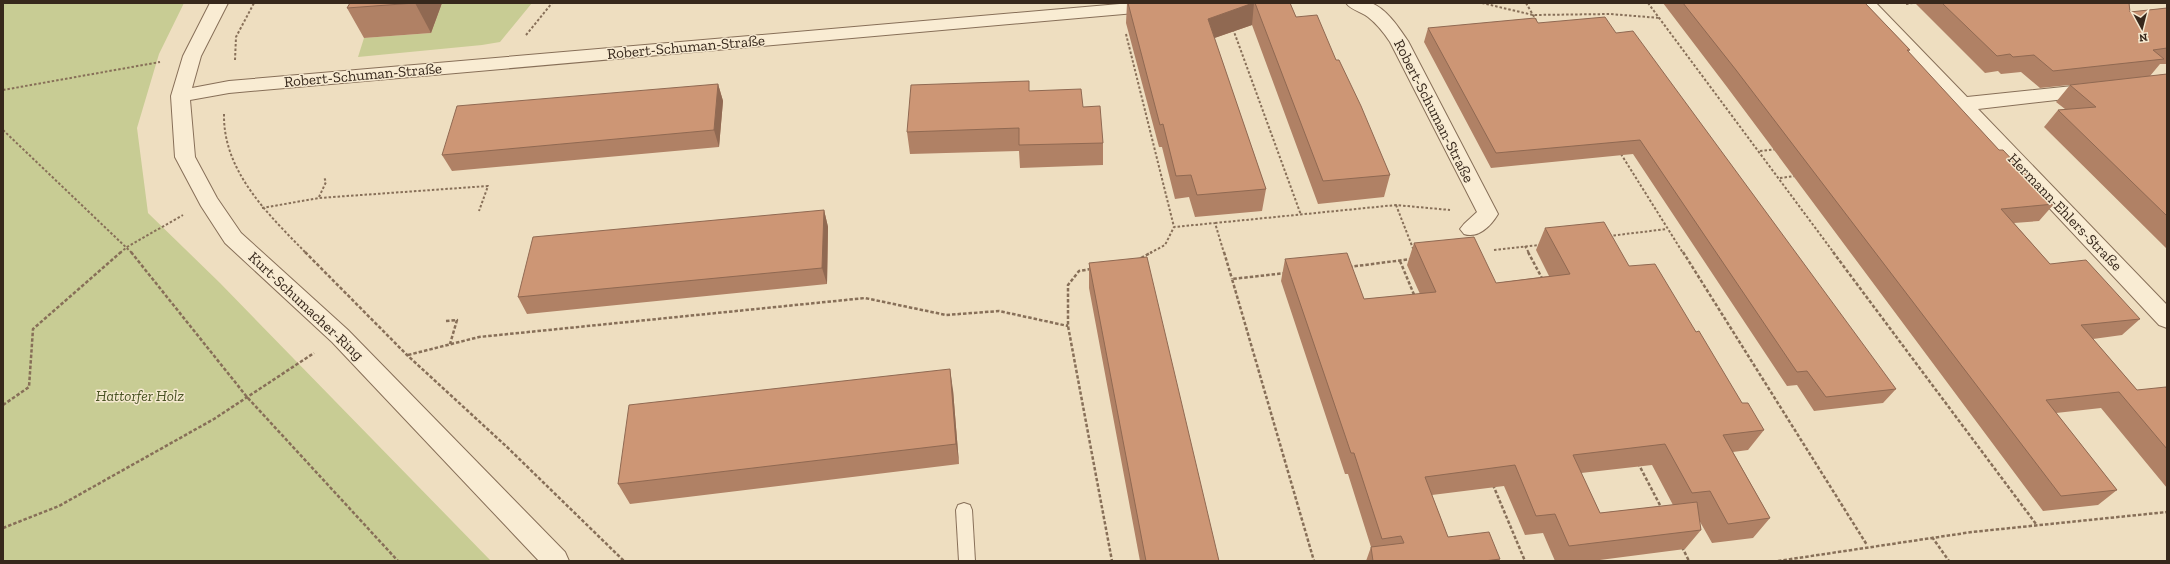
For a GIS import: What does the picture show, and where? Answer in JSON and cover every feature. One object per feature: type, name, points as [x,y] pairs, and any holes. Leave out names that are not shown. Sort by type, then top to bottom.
[{"type":"street","name":"Kurt-Schumacher-Ring","points":[[219,3],[192,56],[180,96],[185,157],[208,202],[233,238],[340,336],[556,561]]},
{"type":"street","name":"Robert-Schuman-Straße","points":[[180,96],[228,87],[1192,3]]},
{"type":"street","name":"Robert-Schuman-Straße","points":[[1355,3],[1362,5],[1385,21],[1399,41],[1488,214]]},
{"type":"street","name":"Hermann-Ehlers-Straße","points":[[1866,3],[1964,104],[2016,161],[2167,319]]},
{"type":"street","points":[[1964,104],[2113,88]]},
{"type":"street","points":[[1471,229],[1488,214]]},
{"type":"lane","points":[[964,510],[967,561]]},
{"type":"path","points":[[254,3],[236,36],[234,48],[236,56],[228,87],[223,122],[232,152],[246,186],[262,208],[407,355],[508,447],[624,561]]},
{"type":"path","points":[[1482,3],[1533,15],[1610,14],[1660,18]]},
{"type":"path","points":[[1526,3],[1537,22]]},
{"type":"path","points":[[1648,3],[1760,151],[2036,524]]},
{"type":"path","points":[[1120,9],[1174,227],[1165,245],[1141,258],[1133,260]]},
{"type":"path","points":[[1232,25],[1300,214]]},
{"type":"path","points":[[3,90],[192,56]]},
{"type":"path","points":[[3,130],[127,247],[247,397],[398,561]]},
{"type":"path","points":[[1760,151],[1783,148]]},
{"type":"path","points":[[1620,154],[1867,545]]},
{"type":"path","points":[[1780,178],[1802,175]]},
{"type":"path","points":[[319,198],[326,182],[324,177]]},
{"type":"path","points":[[262,208],[319,198],[488,186],[479,211]]},
{"type":"path","points":[[3,405],[29,387],[33,329],[127,247],[208,202]]},
{"type":"path","points":[[1174,227],[1396,205],[1488,214]]},
{"type":"path","points":[[1347,267],[1416,258],[1396,205]]},
{"type":"path","points":[[1215,223],[1314,561]]},
{"type":"path","points":[[1604,237],[1667,229]]},
{"type":"path","points":[[1486,250],[1541,244]]},
{"type":"path","points":[[1525,246],[1543,281]]},
{"type":"path","points":[[1400,261],[1419,305]]},
{"type":"path","points":[[1095,268],[1079,271],[1068,285],[1068,326],[1112,561]]},
{"type":"path","points":[[1232,279],[1293,273]]},
{"type":"path","points":[[407,355],[479,337],[865,298],[946,315],[999,311],[1068,326]]},
{"type":"path","points":[[446,321],[457,320],[449,344]]},
{"type":"path","points":[[3,528],[59,506],[214,419],[340,336]]},
{"type":"path","points":[[1634,456],[1664,512]]},
{"type":"path","points":[[1492,480],[1525,561]]},
{"type":"path","points":[[1778,561],[1867,545],[2036,524],[2167,512]]},
{"type":"path","points":[[1932,537],[1949,561]]},
{"type":"path","points":[[1678,540],[1689,561]]},
{"type":"green space","name":"Hattorfer Holz","points":[[3,3],[184,3],[159,54],[137,128],[148,213],[220,283],[491,561],[3,561]]},
{"type":"green space","points":[[442,3],[532,3],[500,42],[358,57],[364,38],[431,33]]},
{"type":"building","points":[[350,3],[415,3],[347,8]]},
{"type":"building","points":[[1128,3],[1253,3],[1208,19],[1266,189],[1197,195],[1191,175],[1176,176],[1163,124],[1160,125]]},
{"type":"building","points":[[1255,3],[1290,3],[1296,17],[1317,15],[1336,60],[1339,60],[1361,106],[1390,175],[1323,181]]},
{"type":"building","points":[[1683,3],[1865,3],[1910,50],[1907,50],[1999,150],[2003,150],[2054,204],[2001,209],[2050,264],[2086,260],[2140,319],[2081,325],[2137,390],[2166,387],[2167,449],[2119,392],[2046,400],[2117,490],[2061,496],[1736,70]]},
{"type":"building","points":[[1942,3],[2129,3],[2130,12],[2167,8],[2167,48],[2153,50],[2164,59],[2053,71],[2034,55],[2013,57],[2010,54],[1997,56]]},
{"type":"building","points":[[1605,17],[1616,33],[1633,31],[1896,389],[1826,397],[1807,371],[1797,372],[1640,140],[1496,153],[1428,28],[1535,18],[1538,23]]},
{"type":"building","points":[[2167,74],[2167,216],[2058,110],[2096,107],[2070,85]]},
{"type":"building","points":[[1029,81],[1029,91],[1081,89],[1083,107],[1100,106],[1103,143],[1019,145],[1019,128],[907,132],[911,85]]},
{"type":"building","points":[[718,84],[714,130],[442,155],[457,106]]},
{"type":"building","points":[[824,210],[822,268],[518,297],[533,237]]},
{"type":"building","points":[[1604,222],[1629,266],[1655,264],[1696,332],[1699,331],[1742,403],[1748,403],[1764,430],[1723,435],[1770,518],[1728,524],[1710,491],[1692,493],[1665,444],[1573,455],[1600,513],[1697,502],[1701,530],[1569,546],[1555,514],[1536,516],[1515,465],[1425,477],[1448,537],[1489,532],[1500,559],[1484,561],[1373,561],[1371,547],[1404,543],[1401,536],[1382,539],[1354,453],[1351,453],[1285,259],[1347,253],[1364,299],[1436,292],[1414,243],[1474,237],[1496,283],[1570,274],[1545,228]]},
{"type":"building","points":[[1147,257],[1219,561],[1146,561],[1089,263]]},
{"type":"building","points":[[950,369],[956,444],[618,484],[629,405]]}]
